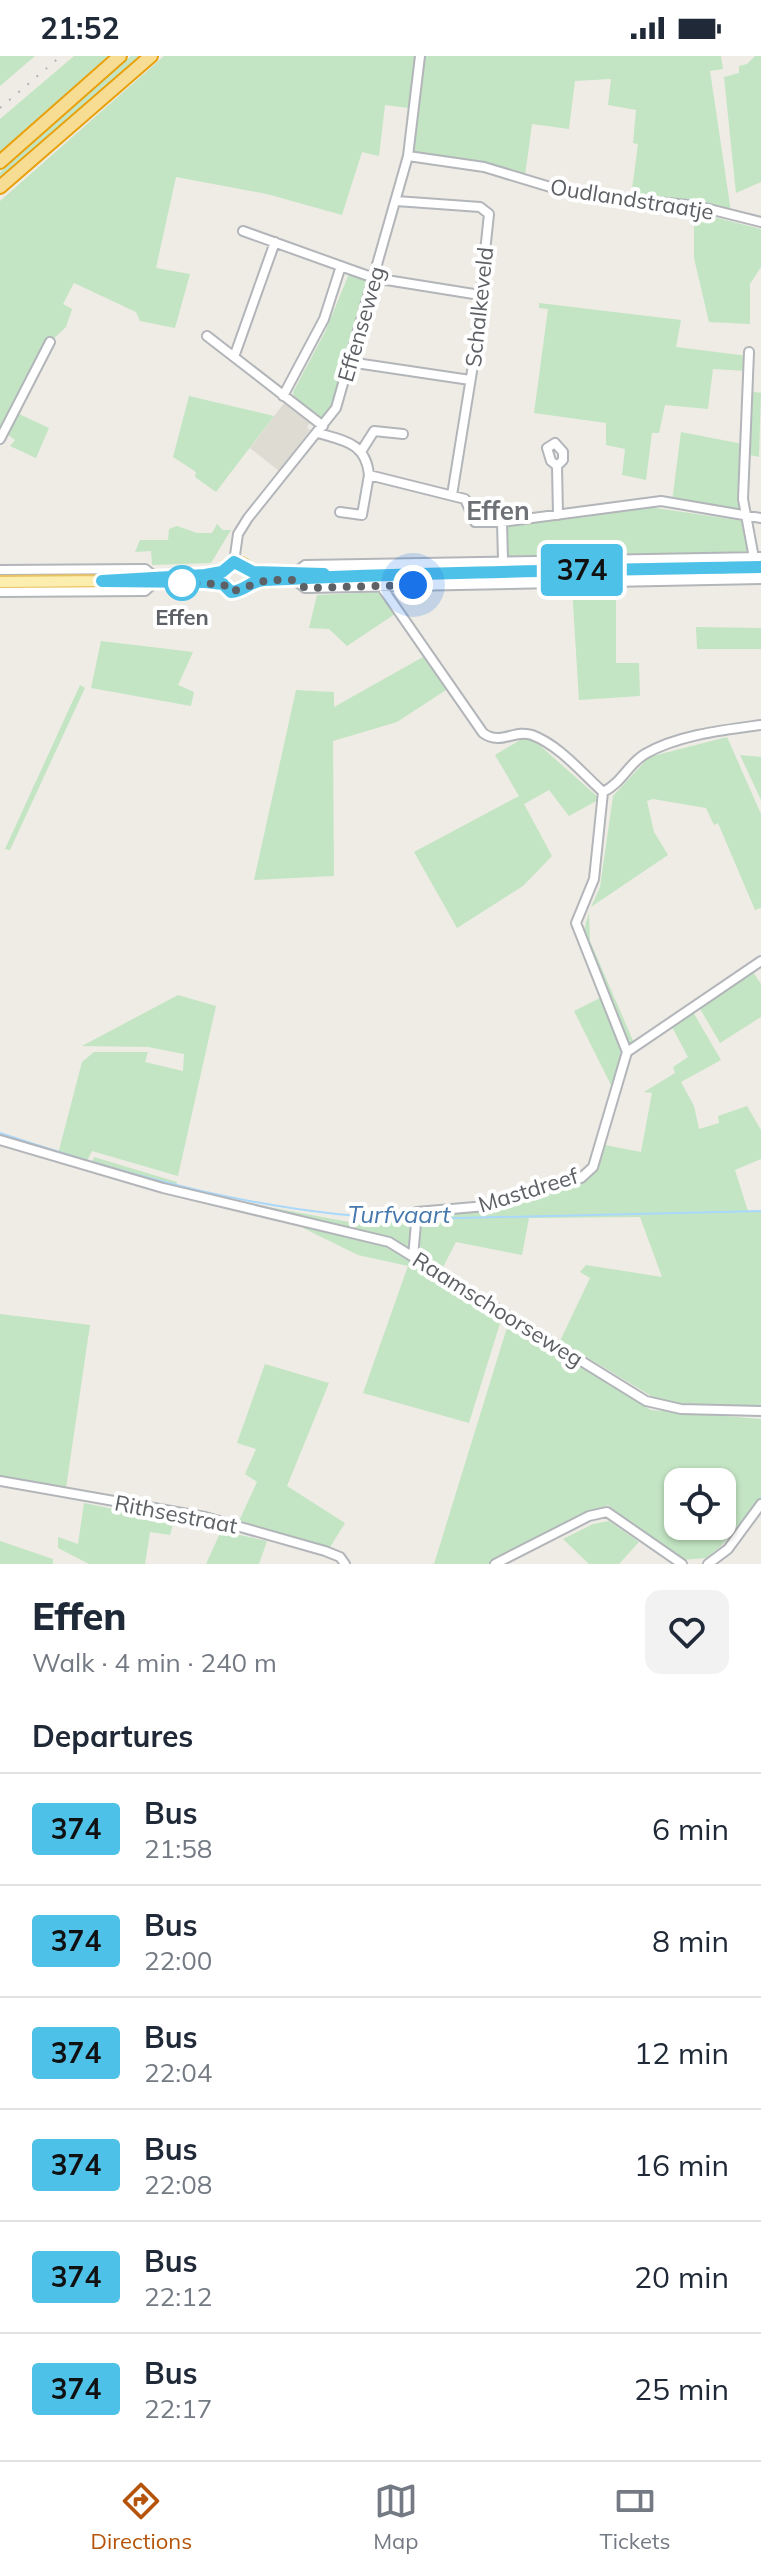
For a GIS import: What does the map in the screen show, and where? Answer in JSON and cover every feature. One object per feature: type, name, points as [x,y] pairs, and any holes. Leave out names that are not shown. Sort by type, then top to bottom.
[{"type":"highway","points":[[0,162],[120,56]]},
{"type":"highway","points":[[0,187],[151,56]]},
{"type":"main road","points":[[249,583],[295,577],[759,561]]},
{"type":"main road","points":[[222,578],[234,562],[249,570],[295,577]]},
{"type":"main road","points":[[222,578],[231,592],[243,590],[249,583],[249,570]]},
{"type":"main road","points":[[0,582],[102,581],[151,576],[222,578]]},
{"type":"street","name":"Effenseweg","points":[[234,562],[238,534],[243,526],[336,408],[408,156],[420,56]]},
{"type":"street","name":"Oudlandstraatje","points":[[408,156],[484,167],[570,193],[697,206],[761,222]]},
{"type":"street","name":"Schalkeveld","points":[[396,201],[480,207],[488,211],[470,380],[452,495]]},
{"type":"street","points":[[243,231],[374,278],[480,295]]},
{"type":"street","points":[[234,357],[275,242]]},
{"type":"street","points":[[283,396],[324,319],[341,266]]},
{"type":"street","points":[[207,336],[321,430],[356,444],[362,450],[369,475],[362,515],[340,512]]},
{"type":"street","points":[[0,439],[50,342]]},
{"type":"street","points":[[749,352],[743,499],[759,561],[503,560],[305,565],[295,577],[305,588],[761,579]]},
{"type":"street","points":[[349,362],[470,380]]},
{"type":"street","points":[[362,450],[374,431],[403,434]]},
{"type":"street","points":[[557,466],[558,515]]},
{"type":"street","points":[[369,475],[465,499],[475,522],[502,522],[661,501],[761,518]]},
{"type":"street","points":[[502,522],[503,560]]},
{"type":"street","points":[[0,570],[151,576],[145,591],[0,592]]},
{"type":"street","points":[[381,586],[483,733],[496,739],[519,733],[536,736],[603,792]]},
{"type":"street","points":[[603,792],[617,783],[646,753],[726,730],[761,725]]},
{"type":"street","points":[[603,792],[594,879],[576,923],[627,1052],[761,961]]},
{"type":"street","name":"Mastdreef","points":[[413,1257],[415,1219],[422,1211],[486,1206],[581,1178],[593,1167],[600,1153],[627,1052]]},
{"type":"street","name":"Raamschoorseweg","points":[[0,1140],[163,1188],[389,1242],[646,1401],[681,1409],[761,1411]]},
{"type":"street","name":"Rithsestraat","points":[[0,1481],[205,1517],[325,1551],[340,1557],[345,1564]]},
{"type":"street","points":[[708,1564],[728,1549],[761,1504]]},
{"type":"street","points":[[495,1564],[589,1516],[607,1512],[682,1564]]},
{"type":"shaded area","points":[[284,403],[310,423],[307,427],[310,430],[279,471],[250,448]]},
{"type":"green space","points":[[0,56],[35,56],[0,86]]},
{"type":"green space","points":[[74,56],[108,56],[0,152],[0,119]]},
{"type":"green space","points":[[131,56],[139,56],[0,180],[0,172]]},
{"type":"green space","points":[[164,56],[417,56],[406,155],[409,108],[385,105],[379,156],[362,152],[342,215],[267,194],[176,177],[156,268],[190,274],[175,328],[140,321],[136,312],[74,283],[63,304],[72,309],[66,327],[50,342],[0,434],[0,201]]},
{"type":"green space","points":[[423,56],[721,56],[723,69],[710,71],[731,212],[631,197],[638,144],[633,143],[636,110],[608,105],[611,79],[575,81],[569,129],[532,124],[525,176],[417,155],[412,152]]},
{"type":"green space","points":[[755,56],[761,56],[761,182],[736,193],[724,77],[739,73],[739,66],[747,64]]},
{"type":"green space","points":[[694,212],[761,229],[761,267],[750,284],[750,324],[709,322],[694,258]]},
{"type":"green space","points":[[349,274],[370,281],[332,405],[323,422],[295,400],[293,392],[325,332]]},
{"type":"green space","points":[[539,303],[681,320],[676,347],[748,356],[747,371],[713,369],[708,409],[665,405],[659,433],[652,433],[646,480],[622,475],[625,449],[606,445],[606,423],[534,413],[548,309],[539,308]]},
{"type":"green space","points":[[751,391],[761,393],[759,457],[750,455]]},
{"type":"green space","points":[[189,396],[274,416],[216,492],[195,477],[196,472],[173,457]]},
{"type":"green space","points":[[17,413],[49,428],[36,458],[10,446],[15,440],[7,434]]},
{"type":"green space","points":[[681,432],[743,444],[743,513],[672,502]]},
{"type":"green space","points":[[649,507],[744,521],[748,554],[506,558],[503,527]]},
{"type":"green space","points":[[217,524],[223,530],[231,530],[211,563],[152,565],[151,551],[135,552],[140,540],[168,540],[169,529],[177,526],[197,533],[212,533]]},
{"type":"green space","points":[[616,587],[616,663],[639,663],[640,696],[579,700],[572,588]]},
{"type":"green space","points":[[380,592],[395,614],[347,646],[329,629],[309,628],[317,595]]},
{"type":"green space","points":[[696,627],[761,628],[761,649],[697,649]]},
{"type":"green space","points":[[101,641],[193,652],[178,685],[194,692],[191,706],[91,688]]},
{"type":"green space","points":[[423,657],[446,690],[397,722],[333,741],[334,876],[254,880],[296,690],[334,692],[334,707]]},
{"type":"green space","points":[[80,685],[85,688],[10,850],[5,849]]},
{"type":"green space","points":[[525,737],[536,742],[600,799],[569,816],[549,790],[524,804],[552,856],[523,886],[457,928],[414,852],[519,796],[495,755]]},
{"type":"green space","points":[[727,737],[761,814],[761,908],[755,910],[718,823],[714,825],[706,808],[653,799],[647,801],[654,832],[668,855],[591,907],[600,887],[613,796],[649,757]]},
{"type":"green space","points":[[740,755],[761,757],[761,800]]},
{"type":"green space","points":[[589,912],[590,941],[634,1043],[628,1046],[583,934]]},
{"type":"green space","points":[[753,972],[761,984],[761,1017],[720,1043],[699,1007]]},
{"type":"green space","points":[[178,995],[216,1006],[178,1176],[92,1151],[83,1169],[13,1148],[58,1154],[82,1062],[94,1052],[148,1052],[145,1062],[183,1071],[184,1054],[148,1047],[82,1046]]},
{"type":"green space","points":[[600,998],[623,1052],[613,1089],[574,1011]]},
{"type":"green space","points":[[693,1012],[721,1060],[681,1082],[694,1106],[699,1129],[719,1123],[718,1116],[747,1106],[761,1130],[761,1159],[735,1170],[748,1211],[761,1211],[761,1408],[661,1402],[560,1341],[590,1278],[580,1272],[586,1265],[662,1277],[640,1217],[529,1218],[522,1255],[456,1242],[442,1269],[427,1258],[420,1248],[420,1217],[510,1204],[559,1191],[592,1173],[599,1164],[605,1145],[641,1152],[652,1093],[644,1092],[675,1073],[673,1067],[688,1057],[672,1027]]},
{"type":"green space","points":[[94,1157],[177,1182],[176,1188],[183,1191],[349,1222],[413,1220],[410,1250],[381,1236],[181,1197],[89,1170]]},
{"type":"green space","points":[[301,1227],[381,1244],[502,1317],[469,1423],[363,1393],[408,1266],[358,1255]]},
{"type":"green space","points":[[0,1314],[90,1325],[66,1488],[0,1477]]},
{"type":"green space","points":[[509,1321],[651,1410],[761,1419],[761,1498],[736,1528],[736,1468],[664,1468],[664,1540],[726,1540],[706,1558],[681,1560],[608,1505],[488,1564],[434,1564]]},
{"type":"green space","points":[[265,1364],[329,1383],[287,1486],[345,1523],[329,1549],[239,1521],[257,1482],[245,1474],[256,1449],[237,1443]]},
{"type":"green space","points":[[84,1503],[174,1521],[170,1535],[150,1532],[145,1564],[89,1564],[58,1548],[58,1537],[78,1544]]},
{"type":"green space","points":[[609,1521],[639,1542],[619,1564],[589,1564],[563,1539],[593,1524]]},
{"type":"green space","points":[[221,1531],[267,1541],[259,1564],[206,1564]]},
{"type":"green space","points":[[0,1541],[53,1559],[53,1564],[0,1564]]},
{"type":"waterway","name":"Turfvaart","points":[[0,1133],[152,1179],[255,1202],[360,1216],[412,1219]]},
{"type":"waterway","name":"Turfvaart","points":[[418,1219],[761,1211]]},
{"type":"railway","points":[[0,108],[61,56]]},
{"type":"bus line","name":"374","points":[[324,574],[253,572],[234,562],[222,572],[205,575],[102,581],[205,582],[223,584],[231,592],[239,592],[256,581],[354,575],[761,567]]},
{"type":"place","name":"Effen","points":[[182,583]]},
{"type":"district","name":"Effen","points":[[498,511]]},
{"type":"route","points":[[182,583],[223,584],[231,592],[243,590],[249,583],[267,580],[295,580],[305,588],[413,585]]}]
